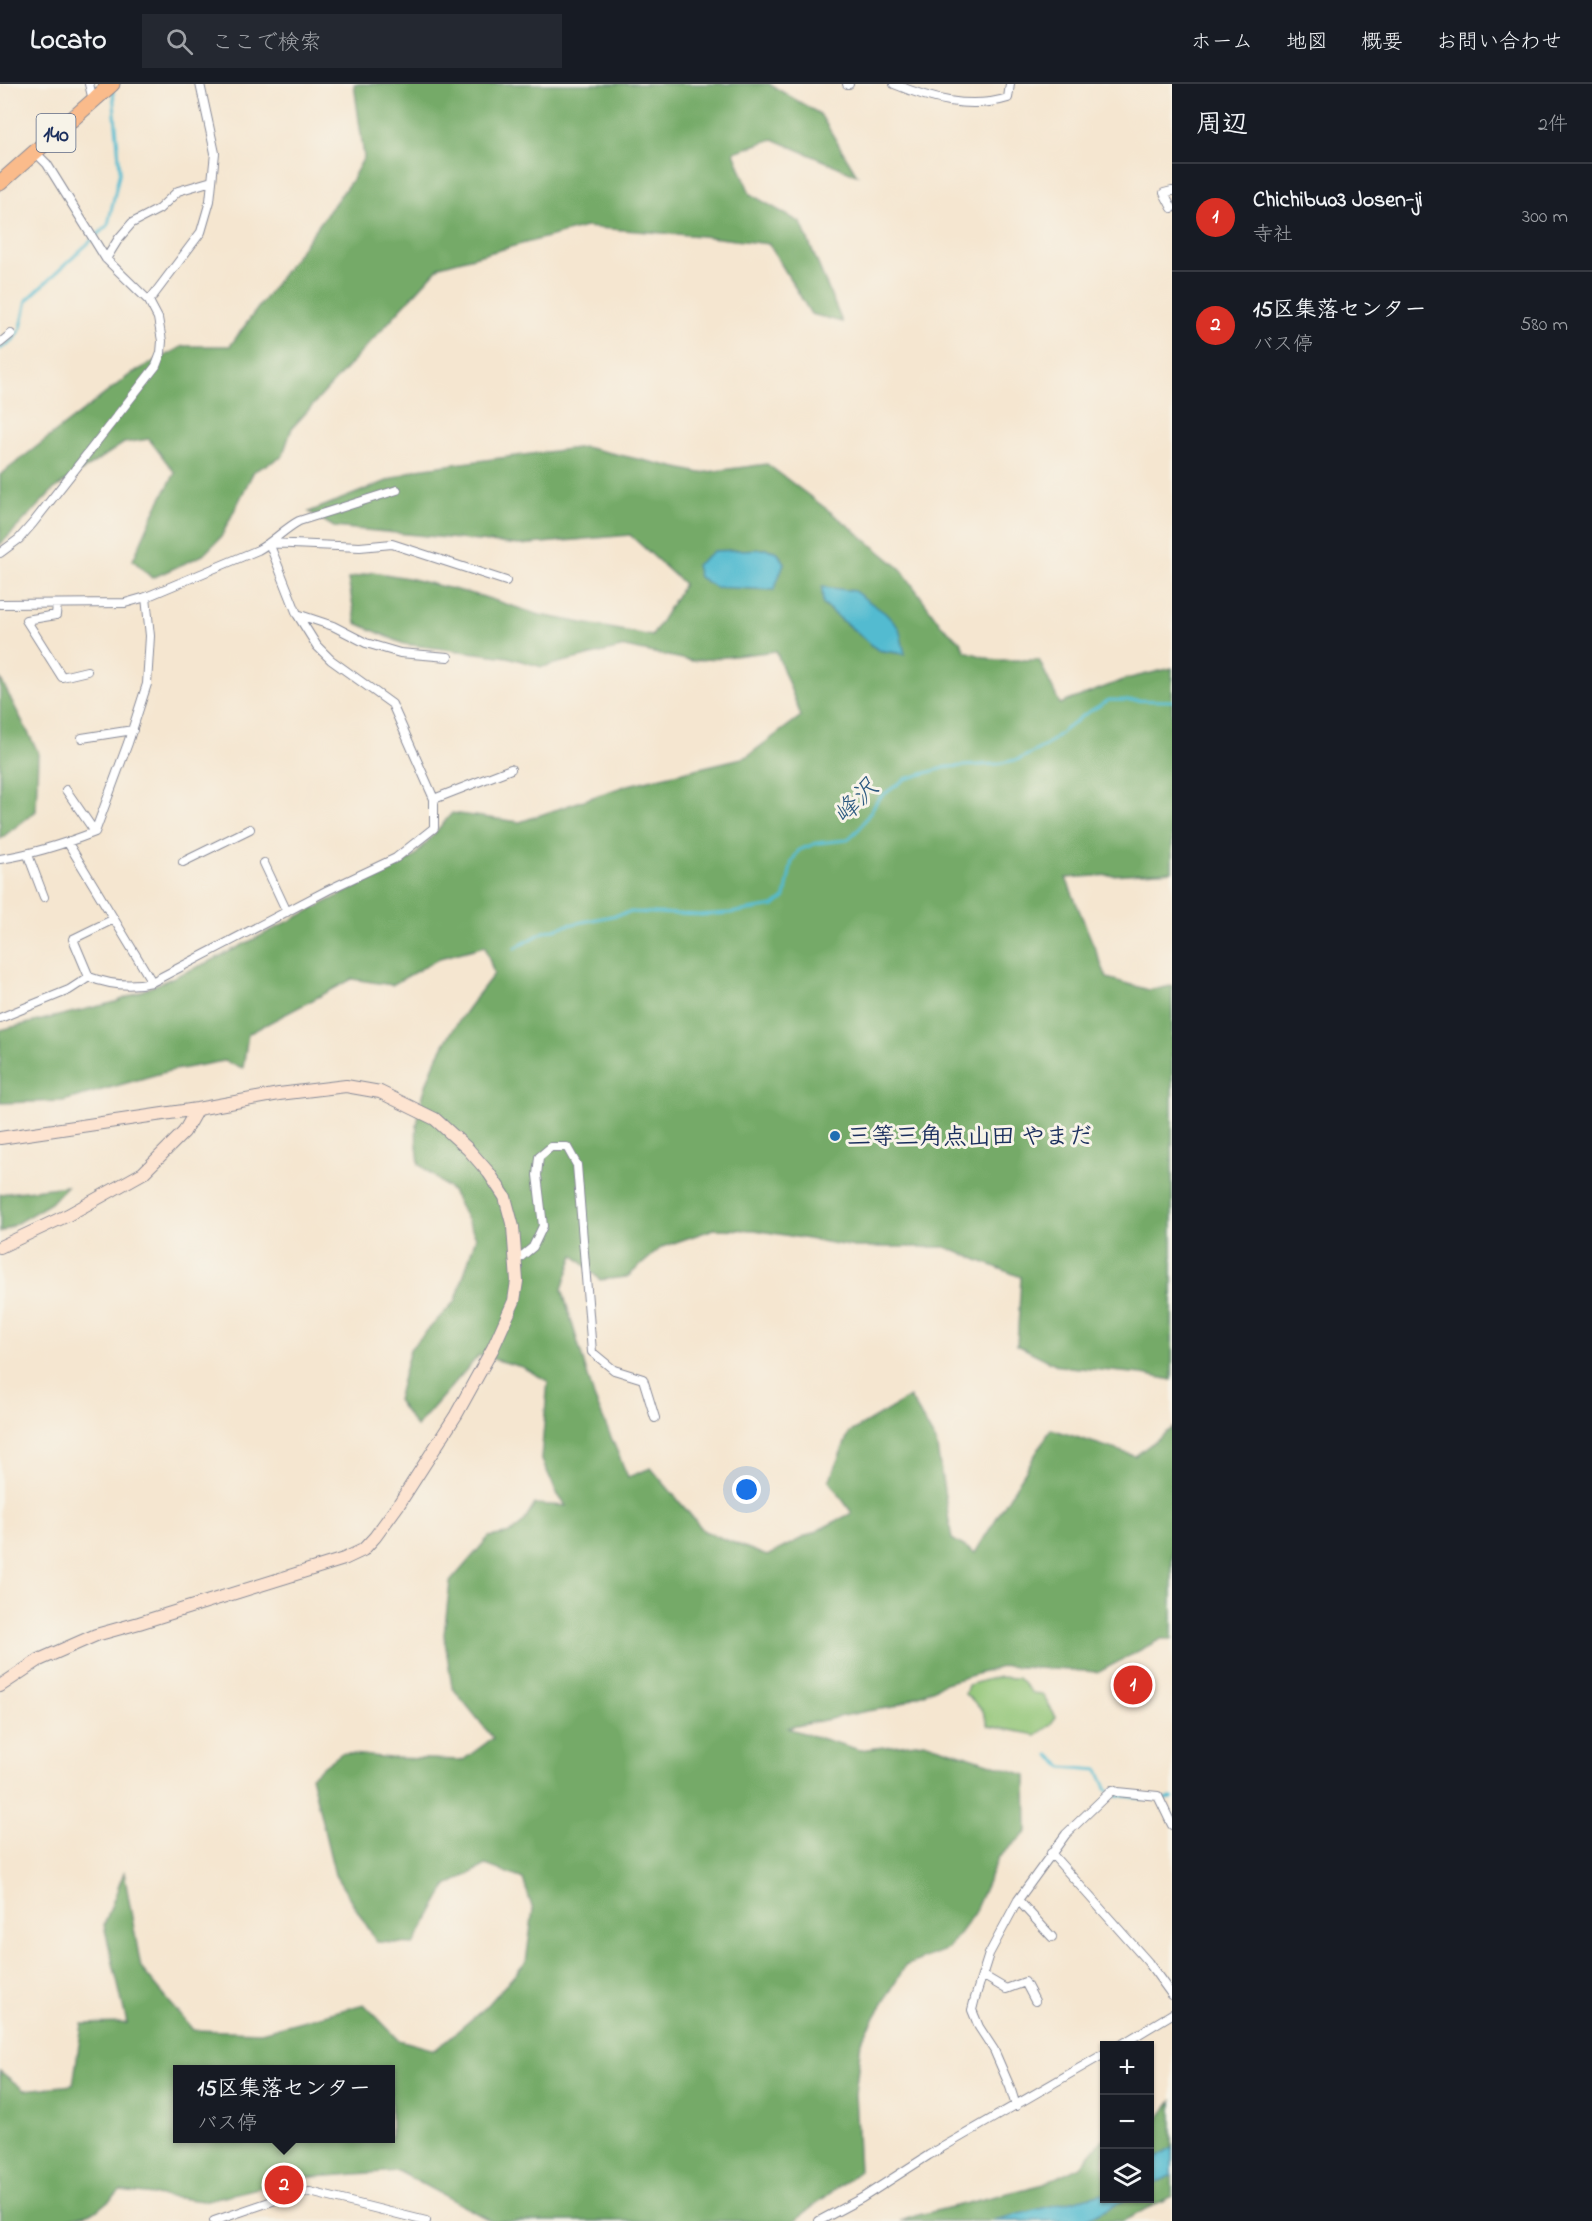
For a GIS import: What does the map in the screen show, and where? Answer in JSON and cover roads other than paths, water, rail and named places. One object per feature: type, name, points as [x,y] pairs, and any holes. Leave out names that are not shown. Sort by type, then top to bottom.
[{"type":"highway","name":"140","points":[[0,183],[112,84]]},
{"type":"street","points":[[89,84],[93,100]]},
{"type":"street","points":[[149,301],[201,232],[210,201],[215,153],[200,84]]},
{"type":"street","points":[[894,84],[950,103],[999,101],[1008,98],[1010,84]]},
{"type":"street","points":[[0,553],[19,539],[33,523],[156,366],[161,353],[162,329],[149,301],[106,259],[47,164],[35,152]]},
{"type":"street","points":[[106,259],[119,238],[132,224],[159,209],[178,190],[212,181]]},
{"type":"street","points":[[1172,191],[1164,193],[1172,208]]},
{"type":"street","points":[[0,343],[11,334]]},
{"type":"street","points":[[0,604],[125,603],[146,597],[269,543],[299,521],[397,490]]},
{"type":"street","points":[[269,543],[360,547],[392,544],[506,581]]},
{"type":"street","points":[[114,919],[73,939],[89,977],[105,983],[137,985],[152,982],[328,890],[396,858],[434,828],[434,799],[392,704],[331,660],[317,646],[297,614],[269,543]]},
{"type":"street","points":[[0,859],[28,855],[95,832],[133,730],[147,684],[150,636],[146,597]]},
{"type":"street","points":[[57,604],[56,615],[26,621],[62,677],[87,671]]},
{"type":"street","points":[[297,614],[333,626],[377,647],[400,653],[448,657]]},
{"type":"street","points":[[82,738],[133,730]]},
{"type":"street","points":[[434,799],[511,769]]},
{"type":"street","points":[[66,790],[95,832]]},
{"type":"street","points":[[183,862],[250,830]]},
{"type":"street","points":[[68,843],[152,982]]},
{"type":"street","points":[[28,855],[44,897]]},
{"type":"street","points":[[264,863],[287,912]]},
{"type":"street","points":[[0,1018],[69,990],[89,977]]},
{"type":"street","points":[[0,1138],[346,1086],[380,1092],[435,1119],[468,1149],[489,1173],[505,1197],[513,1227],[516,1262],[514,1301],[493,1348],[456,1415],[399,1504],[363,1550],[344,1559],[96,1635],[39,1660],[0,1686]]},
{"type":"street","points":[[0,1247],[68,1215],[143,1173],[184,1132],[196,1109]]},
{"type":"street","points":[[516,1262],[533,1247],[543,1226],[537,1175],[539,1157],[551,1147],[567,1147],[577,1165],[591,1352],[614,1370],[643,1379],[655,1418]]},
{"type":"street","points":[[1016,2106],[994,2050],[979,2027],[972,2010],[989,1954],[1018,1900],[1065,1834],[1112,1790],[1158,1796],[1172,1825]]},
{"type":"street","points":[[1051,1853],[1148,1962],[1172,1995]]},
{"type":"street","points":[[1018,1900],[1052,1937]]},
{"type":"street","points":[[984,1976],[1006,1989],[1025,1982],[1035,2001]]},
{"type":"street","points":[[1127,2041],[1172,2014]]},
{"type":"street","points":[[819,2221],[862,2198],[929,2155],[1100,2056]]},
{"type":"street","points":[[214,2221],[233,2218],[290,2194],[310,2192],[426,2221]]},
{"type":"water","points":[[767,549],[777,552],[784,563],[774,590],[715,587],[699,577],[696,565],[714,551]]},
{"type":"water","points":[[822,587],[854,591],[885,613],[899,628],[905,654],[878,650],[823,604]]},
{"type":"water","points":[[1172,2148],[1172,2175],[1154,2184],[1154,2160]]},
{"type":"water","points":[[1100,2194],[1100,2203],[1119,2203],[1084,2221],[991,2221]]},
{"type":"waterway","points":[[0,349],[13,340],[21,328],[27,300],[108,225],[120,170],[113,92]]},
{"type":"waterway","name":"峰沢","points":[[515,948],[544,932],[631,912],[700,915],[774,906],[785,897],[792,861],[799,850],[817,843],[847,840],[860,828],[879,798],[905,779],[947,767],[997,764],[1020,759],[1045,746],[1082,716],[1109,700],[1172,701]]},
{"type":"waterway","points":[[1049,1755],[1063,1767],[1098,1770],[1109,1791]]},
{"type":"waterway","points":[[1115,1795],[1147,1799]]},
{"type":"waterway","points":[[1162,1799],[1172,1798]]},
{"type":"place","name":"三等三角点山田 やまだ","points":[[835,1136]]},
{"type":"place","name":"Chichibu03 Josen-ji","points":[[1133,1685]]},
{"type":"place","name":"15区集落センター","points":[[284,2185]]}]
